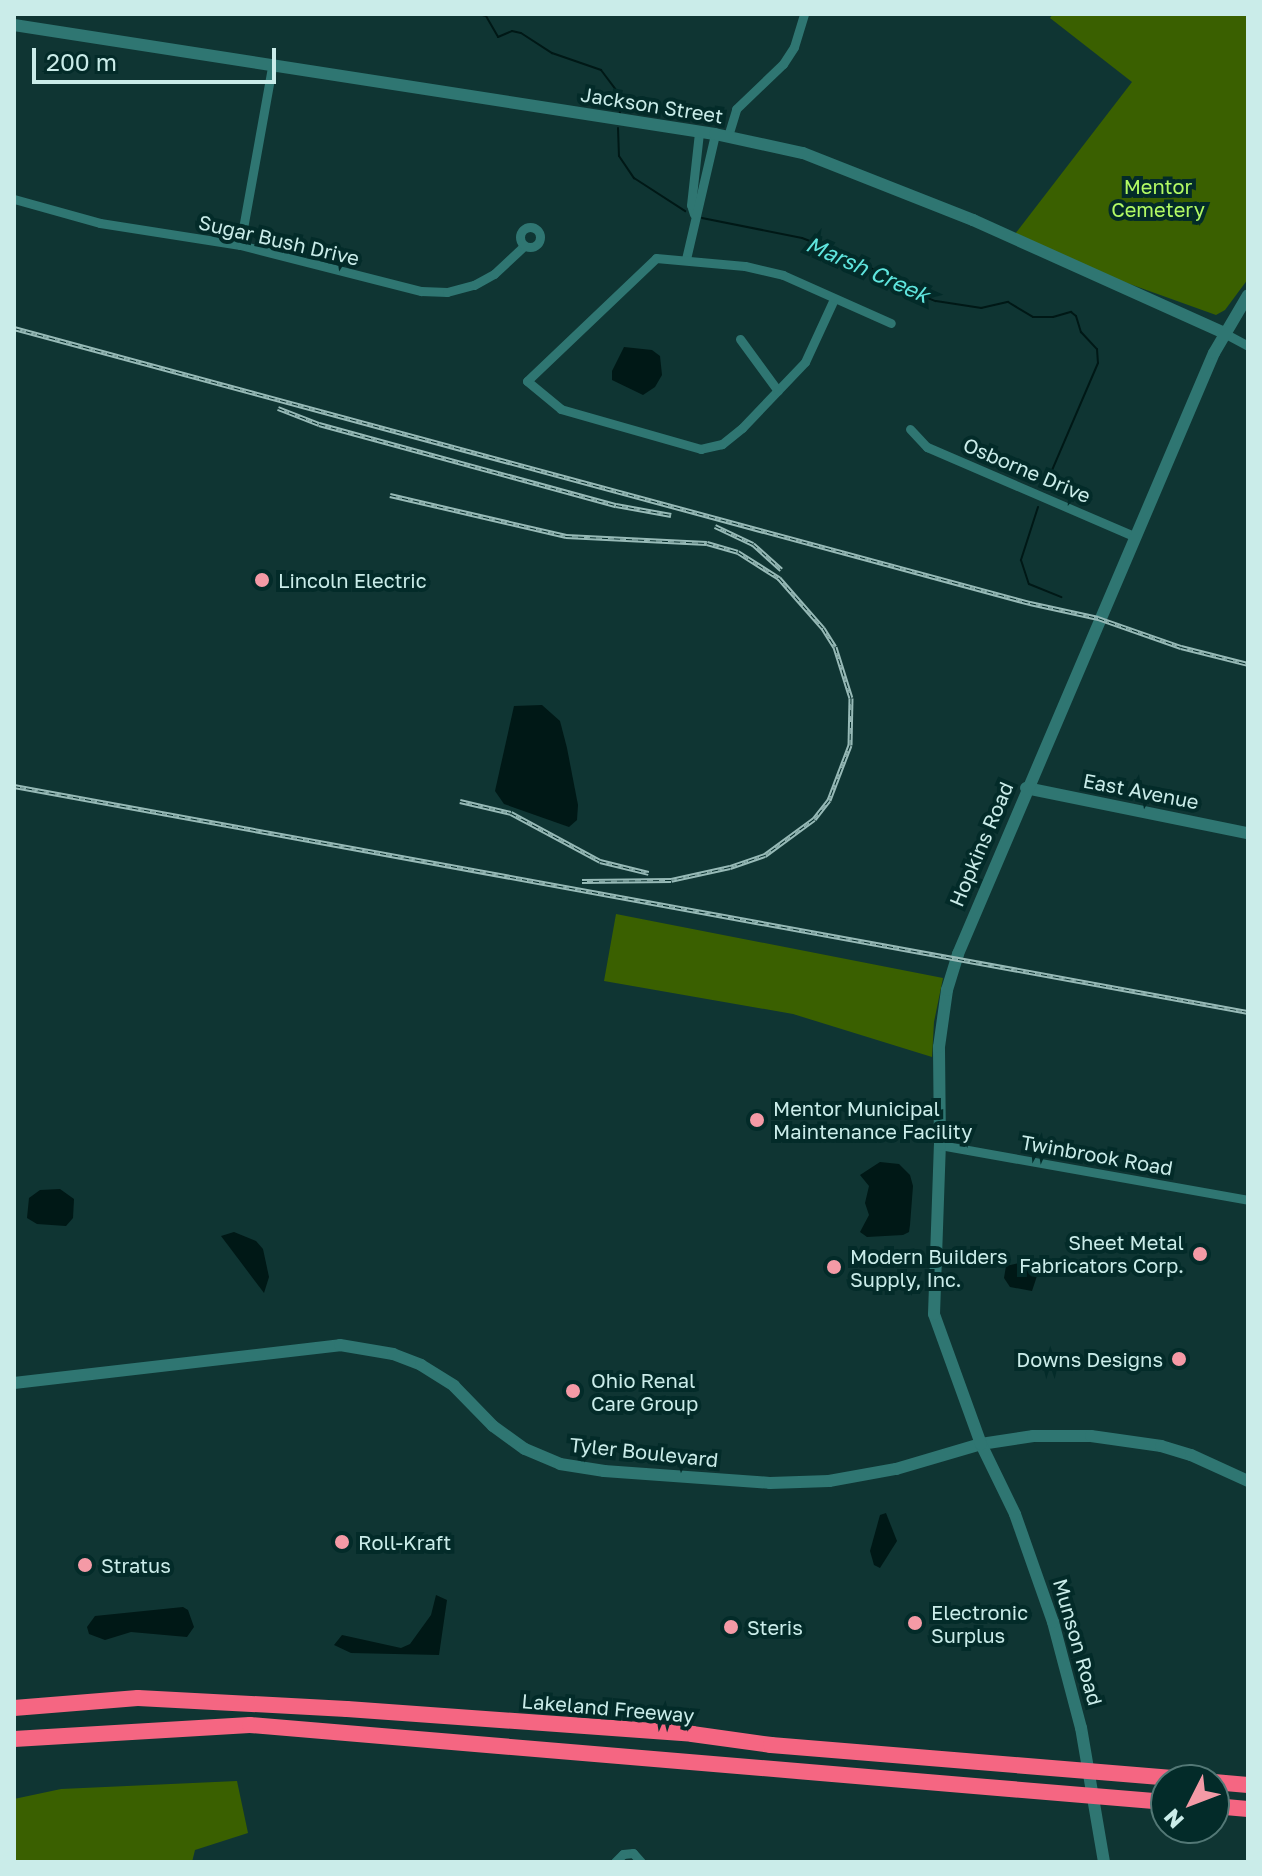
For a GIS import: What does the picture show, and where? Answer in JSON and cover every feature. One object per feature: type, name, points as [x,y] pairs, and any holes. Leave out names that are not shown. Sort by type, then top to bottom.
[{"type":"highway","name":"Lakeland Freeway","points":[[14,1708],[138,1698],[347,1709],[692,1734],[771,1745],[1150,1776]]},
{"type":"highway","points":[[14,1739],[250,1725],[1150,1801]]},
{"type":"street","points":[[686,259],[694,214],[722,135],[736,109],[789,57],[799,36],[804,14]]},
{"type":"street","name":"Jackson Street","points":[[14,25],[722,135],[803,153],[851,169],[1248,346]]},
{"type":"street","points":[[240,245],[272,67]]},
{"type":"street","points":[[694,214],[691,205],[699,132]]},
{"type":"street","name":"Sugar Bush Drive","points":[[14,199],[100,223],[240,245],[401,288],[435,292],[458,289],[484,280],[524,246]]},
{"type":"street","points":[[834,299],[805,362],[722,444],[701,449],[561,409],[527,381],[656,258],[686,259],[783,275],[891,323]]},
{"type":"street","name":"Hopkins Road","points":[[981,1444],[934,1314],[940,1145],[939,1047],[947,990],[958,954],[1026,788],[1134,536],[1224,333],[1248,295]]},
{"type":"street","points":[[740,339],[778,391]]},
{"type":"street","name":"Osborne Drive","points":[[910,429],[927,447],[1134,536]]},
{"type":"street","name":"East Avenue","points":[[1026,788],[1248,833]]},
{"type":"street","name":"Twinbrook Road","points":[[940,1145],[1248,1200]]},
{"type":"street","name":"Tyler Boulevard","points":[[14,1383],[340,1345],[393,1354],[421,1365],[454,1386],[493,1426],[525,1449],[560,1464],[604,1471],[770,1483],[829,1481],[896,1469],[981,1444],[1033,1436],[1133,1440],[1191,1455],[1248,1481]]},
{"type":"street","name":"Munson Road","points":[[981,1444],[1015,1514],[1035,1566],[1081,1728],[1104,1862]]},
{"type":"street","points":[[615,1862],[623,1854],[633,1853],[641,1862]]},
{"type":"green space","name":"Mentor Cemetery","points":[[1053,14],[1248,14],[1248,279],[1225,310],[1216,315],[1113,278],[1015,234],[1132,82],[1050,18]]},
{"type":"green space","points":[[616,914],[943,978],[934,1022],[932,1057],[793,1014],[604,981]]},
{"type":"green space","points":[[237,1781],[248,1833],[195,1850],[192,1862],[14,1862],[14,1799],[61,1789]]},
{"type":"water","points":[[624,347],[652,350],[660,356],[662,375],[655,387],[643,395],[612,380],[612,371]]},
{"type":"water","points":[[542,705],[560,721],[567,748],[578,805],[577,820],[569,827],[504,804],[495,791],[514,706]]},
{"type":"water","points":[[880,1162],[899,1164],[910,1175],[913,1186],[910,1225],[909,1232],[903,1235],[867,1237],[860,1232],[869,1215],[865,1203],[869,1186],[860,1175]]},
{"type":"water","points":[[60,1189],[74,1199],[73,1218],[66,1226],[37,1224],[27,1218],[29,1198],[40,1190]]},
{"type":"water","points":[[234,1232],[256,1241],[263,1249],[269,1277],[264,1293],[221,1236]]},
{"type":"water","points":[[1019,1263],[1038,1273],[1032,1291],[1010,1287],[1004,1278],[1006,1266]]},
{"type":"water","points":[[886,1513],[897,1541],[880,1568],[874,1565],[870,1551],[880,1515]]},
{"type":"water","points":[[436,1595],[447,1600],[439,1655],[351,1653],[334,1645],[342,1635],[401,1648],[410,1644],[431,1615]]},
{"type":"water","points":[[183,1607],[188,1610],[194,1627],[187,1637],[131,1632],[105,1640],[89,1634],[87,1627],[95,1616]]},
{"type":"waterway","name":"Marsh Creek","points":[[479,14],[486,16],[498,37],[512,31],[521,33],[552,53],[601,70],[621,97],[620,113]]},
{"type":"waterway","name":"Marsh Creek","points":[[618,128],[619,156],[634,178],[685,211]]},
{"type":"waterway","name":"Marsh Creek","points":[[702,218],[802,238],[855,258],[903,288],[936,301],[981,308],[1008,302],[1033,317],[1053,317],[1071,312],[1076,316],[1081,332],[1097,349],[1098,363],[1044,489]]},
{"type":"waterway","name":"Marsh Creek","points":[[1038,507],[1021,560],[1029,584],[1061,597]]},
{"type":"railway","points":[[14,328],[1030,603],[1098,618],[1181,647],[1248,664]]},
{"type":"railway","points":[[278,408],[319,424],[616,505],[671,515]]},
{"type":"railway","points":[[390,495],[566,536],[707,543],[738,552],[779,578],[823,628],[835,647],[851,698],[850,745],[829,800],[814,819],[765,855],[730,867],[671,880],[582,881]]},
{"type":"railway","points":[[715,526],[753,544],[781,569]]},
{"type":"railway","points":[[14,786],[1248,1012]]},
{"type":"railway","points":[[460,801],[511,813],[600,861],[649,873]]},
{"type":"place","name":"Lincoln Electric","points":[[262,580]]},
{"type":"place","name":"Mentor Municipal Maintenance Facility","points":[[757,1120]]},
{"type":"place","name":"Sheet Metal Fabricators Corp.","points":[[1200,1254]]},
{"type":"place","name":"Modern Builders Supply, Inc.","points":[[834,1267]]},
{"type":"place","name":"Downs Designs","points":[[1179,1359]]},
{"type":"place","name":"Ohio Renal Care Group","points":[[573,1391]]},
{"type":"place","name":"Roll-Kraft","points":[[342,1542]]},
{"type":"place","name":"Stratus","points":[[85,1565]]},
{"type":"place","name":"Electronic Surplus","points":[[915,1623]]},
{"type":"place","name":"Steris","points":[[731,1627]]}]
